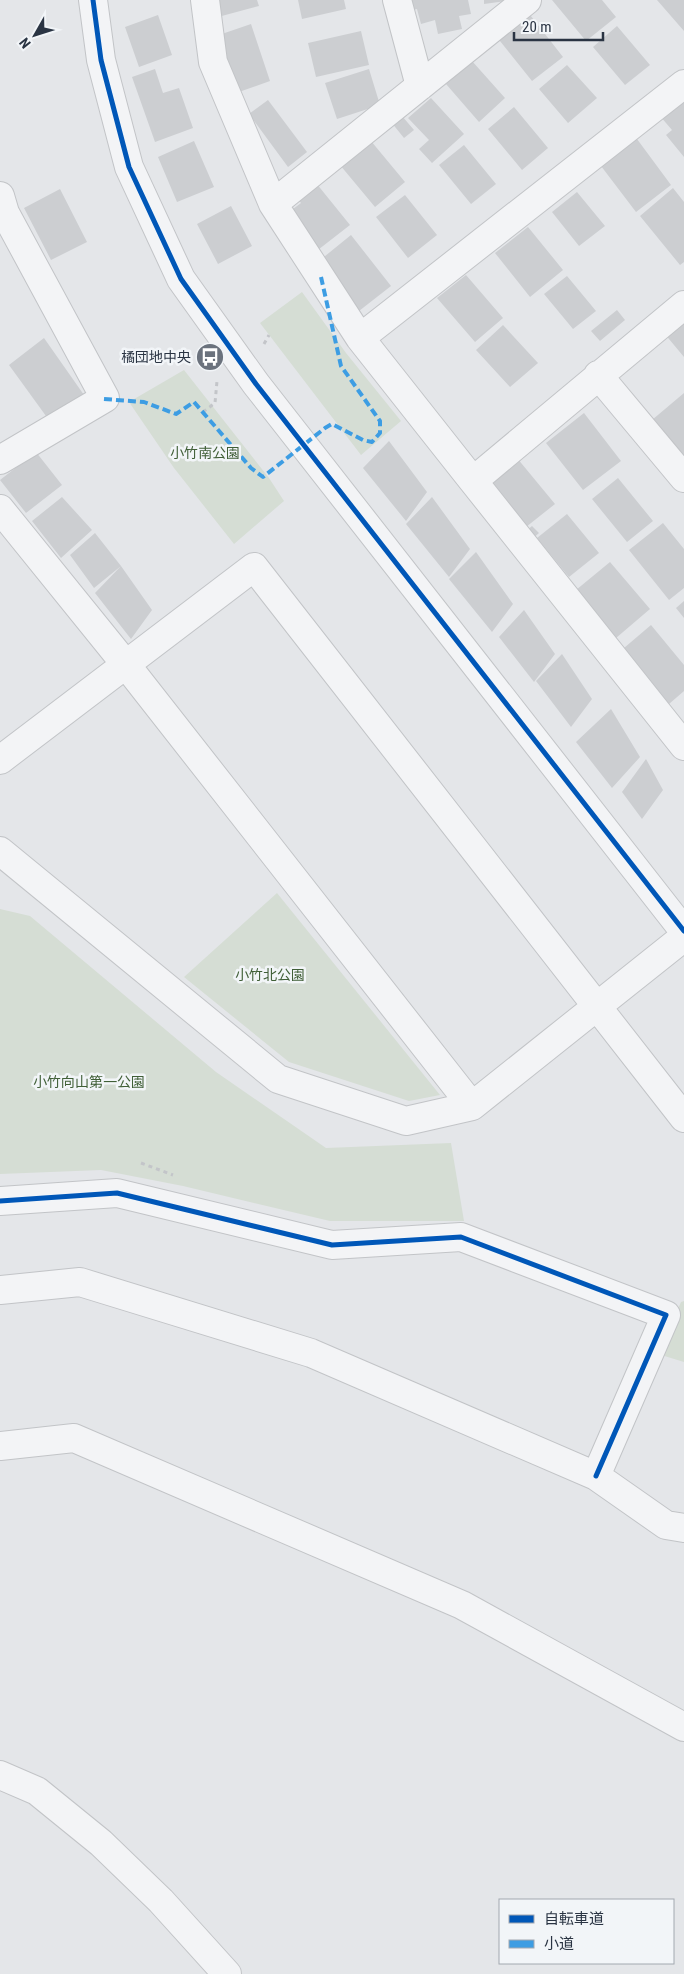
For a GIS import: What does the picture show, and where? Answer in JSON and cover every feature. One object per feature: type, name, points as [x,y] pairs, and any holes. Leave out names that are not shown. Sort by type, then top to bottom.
[{"type":"street","points":[[93,0],[101,60],[129,167],[181,279],[256,384],[684,931]]},
{"type":"street","points":[[205,0],[213,62],[273,204],[360,338],[473,481],[680,734]]},
{"type":"street","points":[[397,0],[420,86]]},
{"type":"street","points":[[273,204],[527,0]]},
{"type":"street","points":[[360,338],[684,84]]},
{"type":"street","points":[[0,196],[5,213],[105,398],[0,460]]},
{"type":"street","points":[[473,481],[684,305]]},
{"type":"street","points":[[598,375],[684,478]]},
{"type":"street","points":[[0,510],[127,666],[472,1106]]},
{"type":"street","points":[[0,760],[127,666],[254,567],[684,1118]]},
{"type":"street","points":[[0,852],[278,1079],[406,1121],[472,1106],[598,1008],[684,937]]},
{"type":"street","points":[[0,1201],[117,1193],[332,1245],[462,1237],[666,1315],[596,1476]]},
{"type":"street","points":[[0,1290],[80,1282],[311,1353],[596,1476],[666,1525],[684,1528]]},
{"type":"street","points":[[0,1446],[74,1438],[462,1605],[684,1727]]},
{"type":"street","points":[[0,1775],[37,1791],[101,1843],[161,1901],[226,1974]]},
{"type":"green space","points":[[302,292],[346,353],[401,421],[361,455],[260,323]]},
{"type":"green space","name":"小竹南公園","points":[[184,370],[269,478],[284,501],[234,544],[174,468],[129,402]]},
{"type":"green space","name":"小竹北公園","points":[[277,893],[440,1095],[409,1101],[289,1062],[184,977]]},
{"type":"green space","name":"小竹向山第一公園","points":[[0,909],[30,916],[216,1072],[326,1148],[451,1143],[464,1221],[330,1221],[183,1186],[101,1170],[0,1174]]},
{"type":"green space","points":[[684,1301],[684,1362],[658,1354],[681,1302]]},
{"type":"building","points":[[214,0],[257,0],[259,6],[218,17]]},
{"type":"building","points":[[298,0],[344,0],[346,9],[302,19]]},
{"type":"building","points":[[411,0],[468,0],[471,14],[459,16],[462,29],[438,34],[435,20],[421,24],[417,9],[413,10]]},
{"type":"building","points":[[484,0],[506,0],[506,1],[484,4]]},
{"type":"building","points":[[552,0],[602,0],[616,17],[586,41]]},
{"type":"building","points":[[657,0],[684,0],[684,31]]},
{"type":"building","points":[[527,11],[563,57],[532,81],[496,36]]},
{"type":"building","points":[[158,15],[172,55],[139,67],[125,27]]},
{"type":"building","points":[[251,24],[270,81],[236,93],[216,36]]},
{"type":"building","points":[[617,26],[650,65],[625,85],[593,47]]},
{"type":"building","points":[[361,31],[369,65],[316,77],[308,43]]},
{"type":"building","points":[[472,61],[505,98],[479,122],[446,84]]},
{"type":"building","points":[[567,65],[597,98],[568,123],[539,89]]},
{"type":"building","points":[[155,69],[163,93],[179,88],[193,128],[155,142],[132,77]]},
{"type":"building","points":[[369,69],[380,105],[337,119],[325,83]]},
{"type":"building","points":[[431,98],[464,134],[432,163],[419,149],[429,140],[408,118]]},
{"type":"building","points":[[684,98],[684,157],[666,135],[672,130],[660,116]]},
{"type":"building","points":[[268,100],[307,152],[288,167],[249,114]]},
{"type":"building","points":[[514,107],[548,148],[522,170],[488,129]]},
{"type":"building","points":[[396,109],[414,130],[404,138],[387,117]]},
{"type":"building","points":[[637,139],[671,185],[636,212],[601,166]]},
{"type":"building","points":[[194,141],[214,187],[177,202],[158,157]]},
{"type":"building","points":[[371,141],[405,182],[375,207],[335,159]]},
{"type":"building","points":[[464,145],[496,184],[471,204],[439,165]]},
{"type":"building","points":[[312,178],[350,225],[314,253],[285,215],[301,203],[293,193]]},
{"type":"building","points":[[673,188],[684,202],[684,262],[680,265],[640,216]]},
{"type":"building","points":[[60,189],[87,242],[51,260],[24,208]]},
{"type":"building","points":[[577,192],[605,226],[579,246],[552,212]]},
{"type":"building","points":[[405,195],[437,235],[408,258],[376,217]]},
{"type":"building","points":[[231,206],[252,246],[218,264],[197,224]]},
{"type":"building","points":[[528,227],[563,270],[530,297],[495,253]]},
{"type":"building","points":[[351,235],[391,286],[359,311],[319,261]]},
{"type":"building","points":[[466,275],[503,318],[475,342],[437,298]]},
{"type":"building","points":[[567,276],[596,311],[573,329],[544,294]]},
{"type":"building","points":[[617,310],[625,320],[600,341],[591,331]]},
{"type":"building","points":[[684,316],[684,357],[664,333]]},
{"type":"building","points":[[503,325],[538,363],[510,387],[476,350]]},
{"type":"building","points":[[44,338],[84,395],[46,416],[9,365]]},
{"type":"building","points":[[684,393],[684,458],[652,420]]},
{"type":"building","points":[[584,413],[621,461],[583,490],[546,443]]},
{"type":"building","points":[[389,441],[427,492],[406,521],[363,468]]},
{"type":"building","points":[[36,452],[62,485],[26,513],[0,480]]},
{"type":"building","points":[[517,458],[555,504],[526,527],[489,482]]},
{"type":"building","points":[[618,478],[653,521],[627,542],[592,499]]},
{"type":"building","points":[[62,497],[92,530],[61,558],[32,521]]},
{"type":"building","points":[[432,497],[470,549],[449,577],[406,524]]},
{"type":"building","points":[[567,514],[599,553],[569,577],[537,538]]},
{"type":"building","points":[[663,523],[684,549],[684,588],[669,600],[629,550]]},
{"type":"building","points":[[532,526],[539,533],[531,540],[525,532]]},
{"type":"building","points":[[95,533],[121,566],[94,588],[70,555]]},
{"type":"building","points":[[476,552],[513,604],[492,632],[449,579]]},
{"type":"building","points":[[610,562],[650,609],[616,638],[576,590]]},
{"type":"building","points":[[121,566],[152,610],[131,639],[95,593]]},
{"type":"building","points":[[684,601],[684,618],[676,608]]},
{"type":"building","points":[[524,610],[555,654],[534,682],[499,637]]},
{"type":"building","points":[[651,625],[684,665],[684,691],[669,704],[624,648]]},
{"type":"building","points":[[562,654],[592,699],[571,727],[536,681]]},
{"type":"building","points":[[611,709],[640,757],[612,788],[576,742]]},
{"type":"building","points":[[646,759],[663,790],[642,819],[622,792]]},
{"type":"marked path","points":[[104,399],[144,402],[176,414],[194,402],[251,468],[263,477],[332,424],[363,440],[372,442],[380,433],[380,421],[341,366],[321,277]]},
{"type":"cycle path","points":[[93,0],[101,60],[129,167],[181,279],[256,384],[684,931]]},
{"type":"cycle path","points":[[0,1201],[117,1193],[332,1245],[461,1237],[666,1315],[596,1476]]},
{"type":"place","name":"橘団地中央","points":[[210,357]]}]
